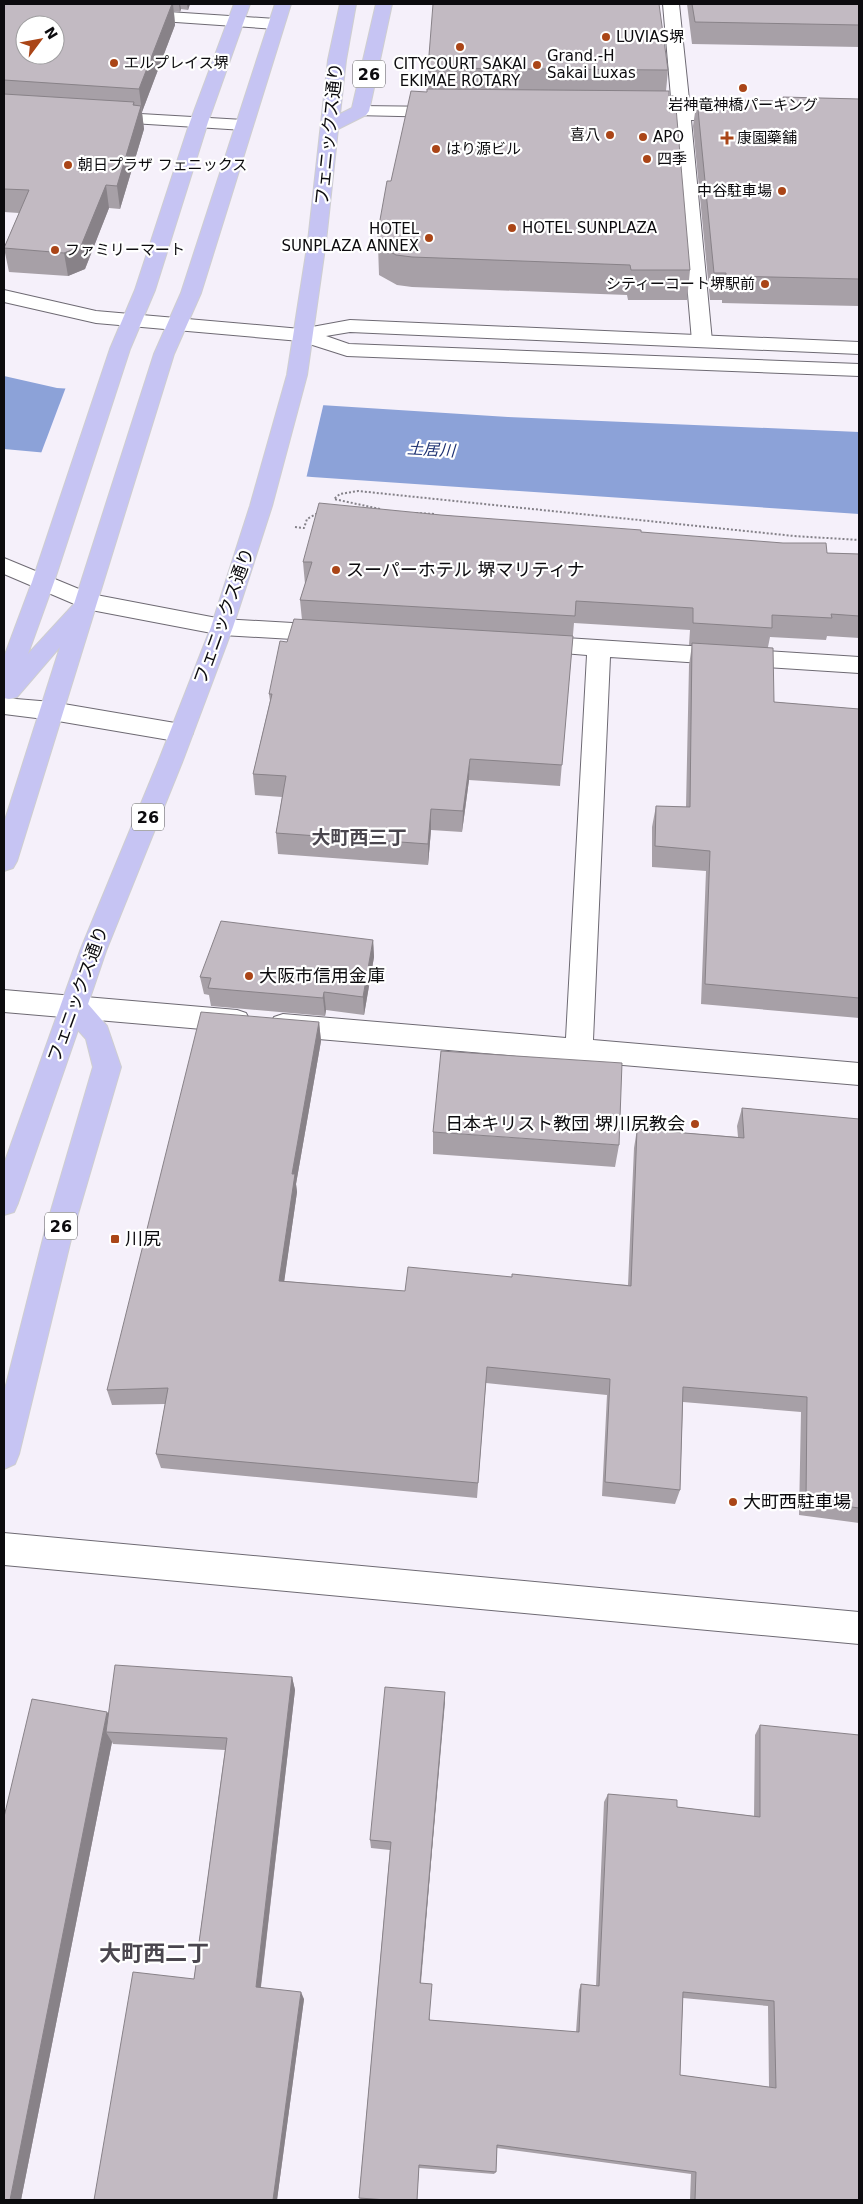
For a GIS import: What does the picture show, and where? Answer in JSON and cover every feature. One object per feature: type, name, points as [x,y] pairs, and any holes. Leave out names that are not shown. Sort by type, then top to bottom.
[{"type":"highway","points":[[4,688],[44,582],[120,349],[131,319],[145,290],[199,122],[242,4]]},
{"type":"highway","points":[[4,861],[164,354],[191,293],[283,4]]},
{"type":"highway","name":"フェニックス通り","points":[[4,1203],[93,951],[222,627],[261,506],[297,375],[318,241],[337,60],[348,4]]},
{"type":"highway","name":"26","points":[[330,126],[360,111],[384,4]]},
{"type":"highway","points":[[4,698],[86,601]]},
{"type":"highway","name":"26","points":[[4,1454],[59,1231],[107,1067],[98,1034],[74,1007]]},
{"type":"street","points":[[671,4],[702,341]]},
{"type":"street","points":[[123,14],[276,24]]},
{"type":"street","points":[[360,111],[464,112]]},
{"type":"street","points":[[621,114],[750,115]]},
{"type":"street","points":[[89,116],[244,125]]},
{"type":"street","points":[[4,296],[96,317],[303,335],[347,350],[859,370]]},
{"type":"street","points":[[303,335],[350,326],[859,348]]},
{"type":"street","points":[[4,565],[86,601],[222,627],[347,634]]},
{"type":"street","points":[[512,643],[859,665]]},
{"type":"street","points":[[579,1051],[599,648]]},
{"type":"street","points":[[4,706],[52,711],[181,733]]},
{"type":"street","points":[[4,1001],[859,1074]]},
{"type":"street","points":[[4,1550],[859,1628]]},
{"type":"path","points":[[386,511],[334,499],[340,494],[358,492],[794,536],[859,540]]},
{"type":"path","points":[[304,528],[308,519],[325,512]]},
{"type":"path","points":[[416,513],[436,514],[434,520]]},
{"type":"water","name":"土居川","points":[[4,376],[57,388],[508,417],[859,432],[859,514],[312,477],[4,449]]},
{"type":"pier","points":[[66,387],[324,402],[306,479],[40,456]]},
{"type":"building","points":[[4,4],[172,4],[139,89],[4,80]]},
{"type":"building","points":[[433,4],[659,4],[668,70],[428,68]]},
{"type":"building","points":[[692,4],[859,4],[859,25],[695,22]]},
{"type":"building","points":[[427,89],[669,91],[669,96],[675,96],[690,270],[631,270],[630,265],[412,257],[396,255],[378,245],[378,231],[387,181],[391,181],[411,91],[427,92]]},
{"type":"building","points":[[4,94],[134,102],[133,105],[141,106],[117,186],[106,185],[81,246],[64,253],[4,248],[29,190],[4,189]]},
{"type":"building","points":[[783,97],[859,99],[859,279],[726,276],[726,273],[714,273],[697,99],[783,101]]},
{"type":"building","points":[[319,503],[441,515],[641,530],[641,532],[783,543],[826,543],[827,553],[859,554],[859,616],[831,614],[832,618],[772,615],[772,628],[693,623],[693,608],[576,601],[575,616],[300,600],[312,562],[303,562]]},
{"type":"building","points":[[294,619],[573,636],[562,765],[470,759],[463,811],[431,809],[428,844],[276,833],[286,776],[253,774],[272,694],[269,694],[280,641],[287,642]]},
{"type":"building","points":[[692,643],[773,648],[774,702],[859,709],[859,998],[705,984],[710,851],[655,846],[656,806],[690,807]]},
{"type":"building","points":[[221,921],[373,940],[363,997],[324,992],[323,998],[208,988],[211,978],[200,977]]},
{"type":"building","points":[[201,1012],[319,1022],[292,1174],[295,1174],[279,1281],[405,1291],[408,1267],[512,1277],[512,1274],[631,1286],[637,1129],[744,1138],[742,1108],[859,1119],[859,1508],[806,1501],[807,1397],[683,1387],[680,1490],[605,1482],[610,1379],[487,1367],[478,1483],[156,1454],[168,1388],[107,1390]]},
{"type":"building","points":[[441,1051],[622,1063],[619,1145],[433,1132]]},
{"type":"building","points":[[115,1665],[292,1677],[256,1987],[301,1992],[273,2200],[94,2200],[133,1972],[194,1979],[227,1738],[106,1732]]},
{"type":"building","points":[[385,1687],[445,1692],[420,1983],[432,1984],[429,2020],[579,2032],[581,1984],[599,1986],[608,1794],[677,1800],[677,1807],[760,1817],[760,1725],[859,1735],[859,2200],[695,2200],[696,2172],[497,2145],[496,2172],[419,2165],[417,2200],[359,2198],[391,1842],[370,1840]],"holes":[[[683,1992],[774,2001],[776,2088],[680,2075]]]},
{"type":"building","points":[[32,1699],[107,1712],[10,2200],[4,2200],[4,1817]]},
{"type":"place","name":"LUVIAS堺","points":[[606,37]]},
{"type":"place","name":"CITYCOURT SAKAI EKIMAE ROTARY","points":[[460,47]]},
{"type":"place","name":"エルプレイス堺","points":[[114,63]]},
{"type":"place","name":"Grand.-H Sakai Luxas","points":[[537,65]]},
{"type":"place","name":"岩神竜神橋パーキング","points":[[743,88]]},
{"type":"place","name":"喜八","points":[[610,135]]},
{"type":"place","name":"APO","points":[[643,137]]},
{"type":"place","name":"康園藥舗","points":[[727,138]]},
{"type":"place","name":"はり源ビル","points":[[436,149]]},
{"type":"place","name":"四季","points":[[647,159]]},
{"type":"place","name":"朝日プラザ フェニックス","points":[[68,165]]},
{"type":"place","name":"中谷駐車場","points":[[782,191]]},
{"type":"place","name":"HOTEL SUNPLAZA","points":[[512,228]]},
{"type":"place","name":"HOTEL SUNPLAZA ANNEX","points":[[429,238]]},
{"type":"place","name":"ファミリーマート","points":[[55,250]]},
{"type":"place","name":"シティーコート堺駅前","points":[[765,284]]},
{"type":"place","name":"スーパーホテル 堺マリティナ","points":[[336,570]]},
{"type":"place","name":"大阪市信用金庫","points":[[249,976]]},
{"type":"place","name":"日本キリスト教団 堺川尻教会","points":[[695,1124]]},
{"type":"place","name":"川尻","points":[[115,1239]]},
{"type":"place","name":"大町西駐車場","points":[[733,1502]]},
{"type":"district","name":"大町西三丁","points":[[359,837]]},
{"type":"district","name":"大町西二丁","points":[[154,1953]]}]
